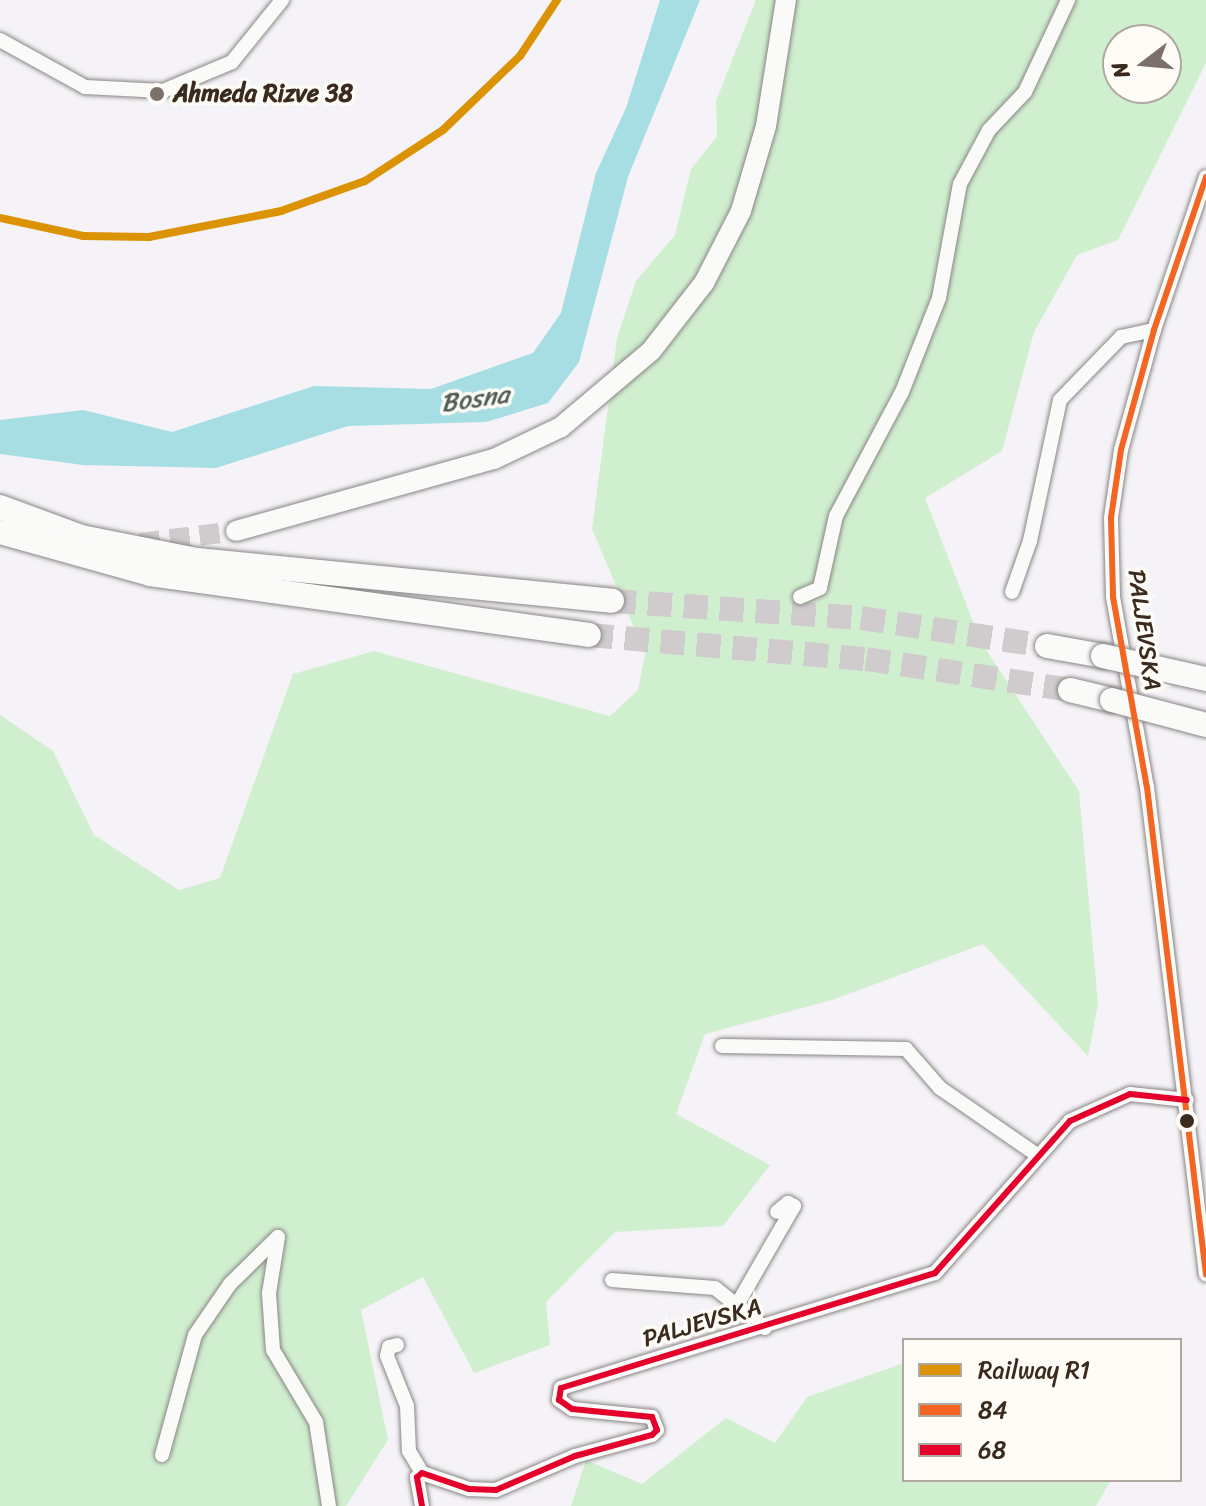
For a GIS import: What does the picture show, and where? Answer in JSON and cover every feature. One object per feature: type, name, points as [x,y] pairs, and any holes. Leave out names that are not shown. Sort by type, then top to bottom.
[{"type":"highway","points":[[0,507],[81,537],[197,560],[612,601]]},
{"type":"highway","points":[[0,532],[150,574],[589,635]]},
{"type":"highway","points":[[1047,646],[1206,679]]},
{"type":"highway","points":[[1070,690],[1206,725]]},
{"type":"main road","points":[[236,531],[494,459],[561,427],[651,351],[704,283],[741,211],[766,126],[786,0]]},
{"type":"street","points":[[0,40],[85,87],[163,91],[232,62],[282,0]]},
{"type":"street","points":[[800,597],[820,588],[836,516],[902,392],[939,298],[960,184],[989,130],[1025,92],[1068,0]]},
{"type":"street","name":"PALJEVSKA","points":[[1206,177],[1154,330],[1113,504],[1113,597],[1147,787],[1206,1274]]},
{"type":"street","points":[[1012,592],[1030,541],[1060,400],[1121,337],[1154,330]]},
{"type":"street","points":[[722,1046],[906,1049],[940,1088],[1037,1155]]},
{"type":"street","name":"PALJEVSKA","points":[[422,1473],[469,1489],[496,1490],[575,1456],[652,1435],[657,1423],[652,1417],[572,1409],[559,1400],[561,1388],[765,1328],[935,1273],[1070,1121],[1114,1098],[1187,1100]]},
{"type":"street","points":[[738,1303],[794,1206],[788,1203],[777,1212]]},
{"type":"street","points":[[162,1455],[195,1335],[230,1284],[278,1237],[269,1293],[273,1350],[316,1422],[329,1506]]},
{"type":"street","points":[[612,1280],[715,1288],[738,1303],[765,1328]]},
{"type":"street","points":[[397,1345],[389,1347],[387,1356],[407,1406],[409,1451],[422,1473],[417,1477],[422,1506]]},
{"type":"green space","points":[[756,0],[1206,0],[1206,63],[1118,240],[1077,255],[1034,332],[1002,451],[925,498],[981,642],[1079,791],[1098,1004],[1088,1056],[983,944],[832,1000],[705,1034],[676,1114],[770,1165],[723,1226],[615,1232],[546,1302],[550,1345],[474,1373],[423,1277],[361,1310],[388,1440],[346,1506],[0,1506],[0,715],[53,751],[94,835],[179,890],[220,878],[293,674],[374,651],[610,716],[638,690],[645,654],[592,529],[617,338],[636,281],[675,235],[691,169],[717,136],[716,101]]},
{"type":"green space","points":[[902,1364],[902,1482],[1110,1482],[1096,1506],[571,1506],[586,1460],[642,1484],[726,1418],[775,1443],[807,1397]]},
{"type":"water","name":"Bosna","points":[[660,0],[700,0],[628,177],[579,362],[548,403],[486,422],[348,426],[216,468],[83,465],[0,454],[0,420],[83,410],[172,432],[314,386],[431,389],[533,353],[561,313],[596,173],[626,108]]},
{"type":"tunnel","points":[[140,543],[236,531]]},
{"type":"tunnel","points":[[612,601],[861,618],[1047,646]]},
{"type":"tunnel","points":[[589,635],[866,659],[1070,690]]},
{"type":"rail line","name":"R1","points":[[0,218],[83,236],[149,237],[281,211],[365,181],[443,130],[520,56],[557,0]]},
{"type":"transit line","name":"84","points":[[1206,177],[1154,330],[1121,450],[1111,518],[1113,597],[1147,787],[1206,1274]]},
{"type":"transit line","name":"68","points":[[422,1506],[417,1477],[422,1473],[469,1489],[496,1490],[575,1456],[652,1435],[657,1430],[652,1417],[572,1409],[559,1400],[561,1388],[935,1273],[1070,1121],[1130,1094],[1187,1100]]},
{"type":"place","name":"Ahmeda Rizve 38","points":[[157,94]]}]
